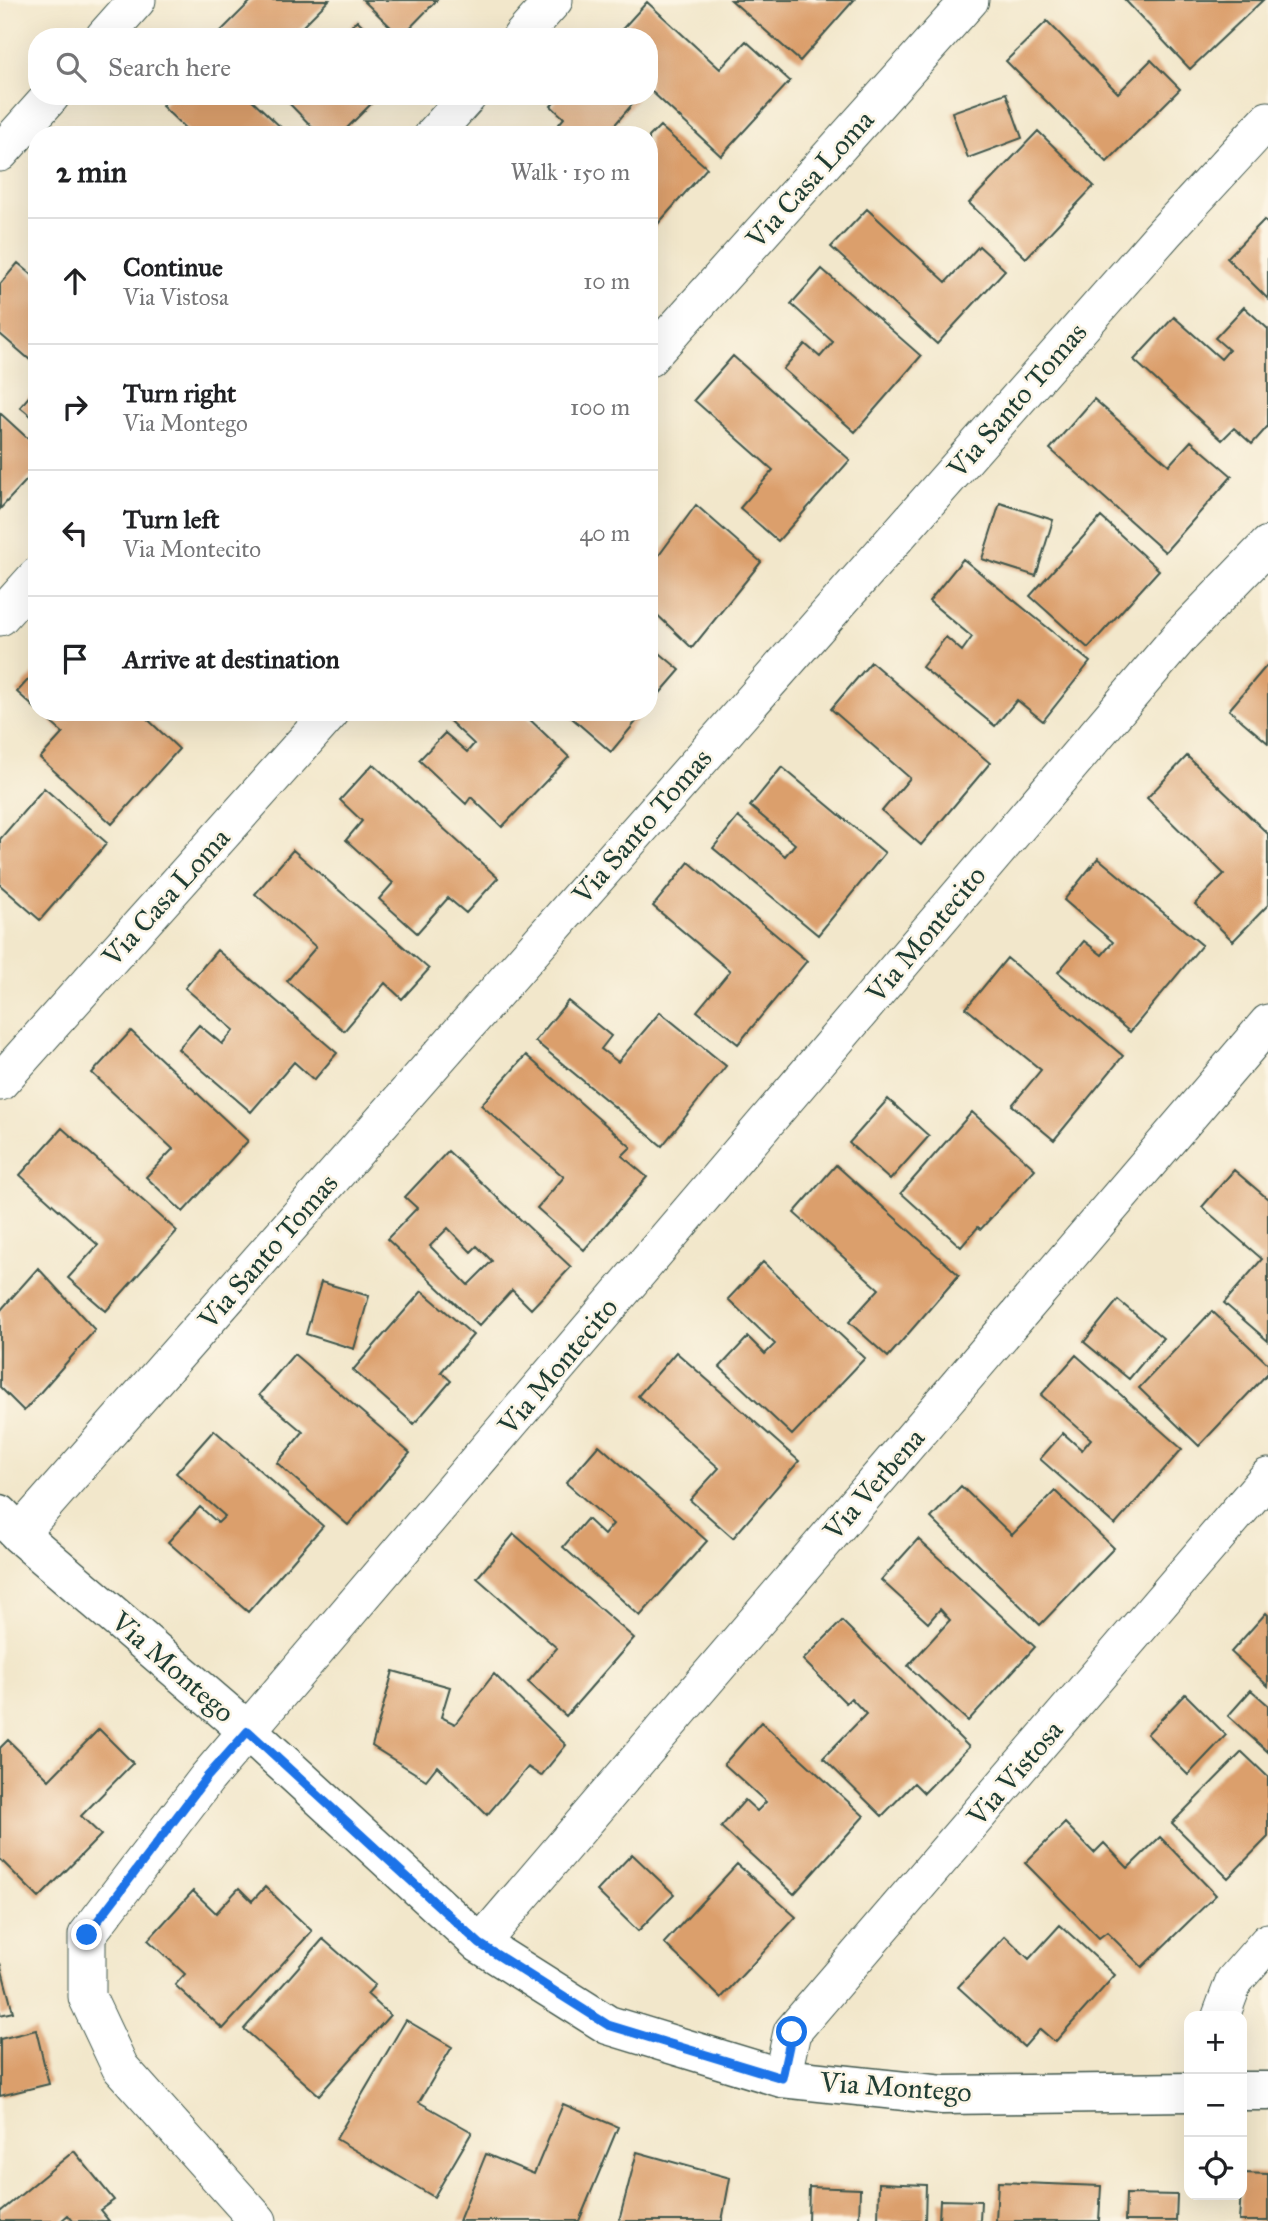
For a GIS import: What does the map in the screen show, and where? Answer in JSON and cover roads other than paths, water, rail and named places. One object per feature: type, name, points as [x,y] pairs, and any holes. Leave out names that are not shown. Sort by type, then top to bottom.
[{"type":"street","points":[[112,28],[137,0]]},
{"type":"street","points":[[529,28],[554,0]]},
{"type":"street","name":"Via Casa Loma","points":[[658,348],[970,0]]},
{"type":"street","points":[[0,153],[43,105]]},
{"type":"street","points":[[441,126],[460,105]]},
{"type":"street","name":"Via Santo Tomas","points":[[10,1524],[1268,120]]},
{"type":"street","name":"Via Montecito","points":[[258,2221],[120,2067],[87,1997],[87,1935],[207,1777],[1182,634],[1268,545]]},
{"type":"street","points":[[0,617],[28,586]]},
{"type":"street","name":"Via Casa Loma","points":[[0,1082],[323,721]]},
{"type":"street","name":"Via Verbena","points":[[480,1944],[1268,1023]]},
{"type":"street","name":"Via Vistosa","points":[[782,2078],[792,2032],[1268,1477]]},
{"type":"street","name":"Via Montego","points":[[10,1524],[248,1731],[480,1944],[608,2025],[782,2078],[943,2095],[1184,2092]]},
{"type":"street","points":[[1223,2011],[1234,1981],[1268,1942]]},
{"type":"street","points":[[1247,2091],[1268,2091]]}]
